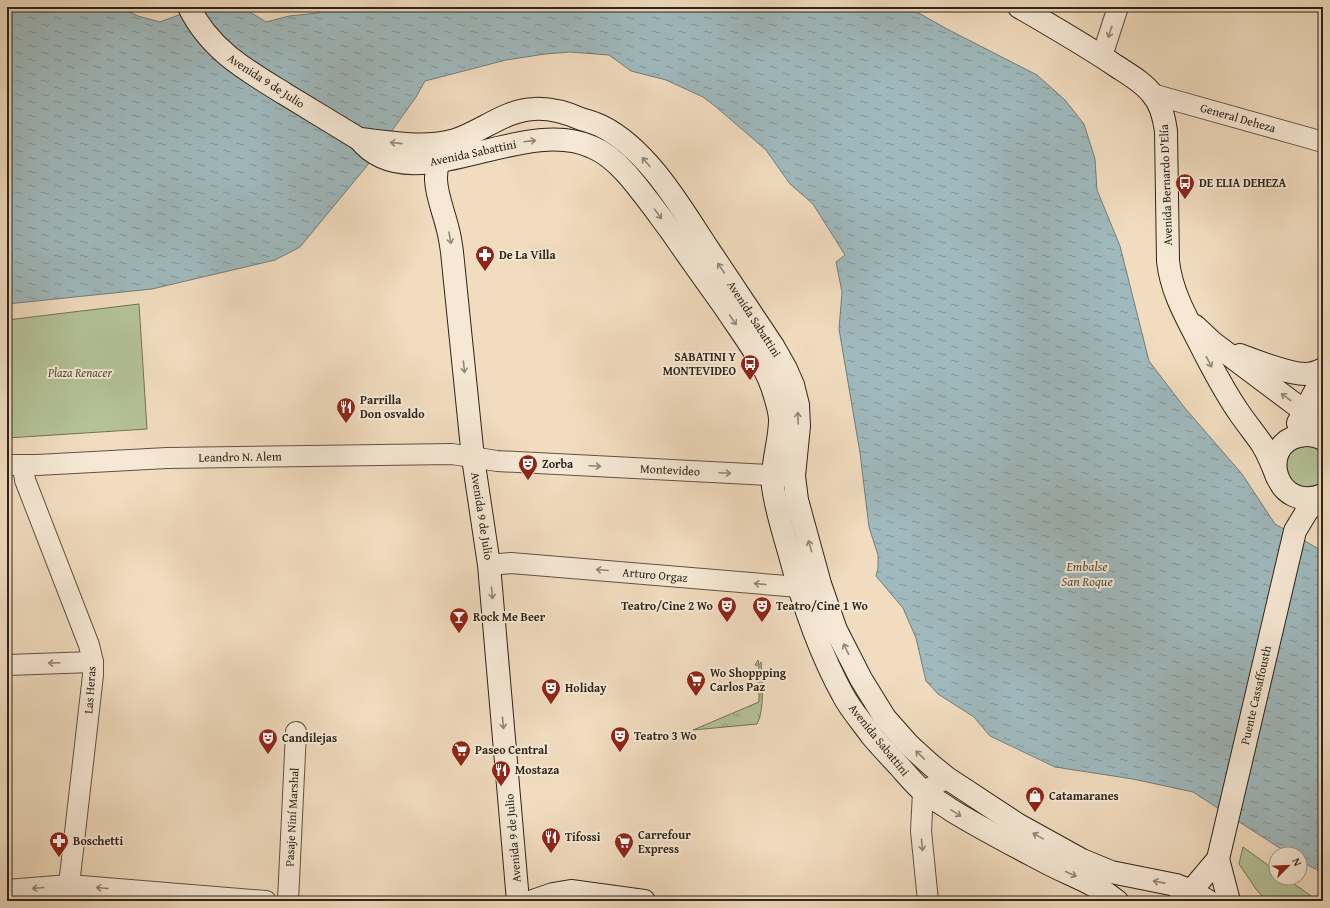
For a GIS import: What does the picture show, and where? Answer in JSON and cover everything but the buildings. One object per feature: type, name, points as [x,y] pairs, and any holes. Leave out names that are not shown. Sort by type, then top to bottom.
[{"type":"main road","name":"Avenida 9 de Julio","points":[[189,7],[196,21],[212,43],[233,60],[364,145]]},
{"type":"main road","name":"Avenida Bernardo D'Elía","points":[[1019,7],[1102,56],[1136,80],[1152,94],[1158,102],[1166,131],[1169,275],[1177,299],[1218,379],[1240,414],[1262,444],[1270,460],[1306,494]]},
{"type":"main road","name":"Avenida Sabattini","points":[[364,145],[420,145],[456,140],[509,116],[534,109],[574,116],[602,127],[621,139],[639,154],[664,183],[773,346],[793,385],[798,405],[794,476],[797,500],[820,584],[836,630],[860,679],[885,718],[908,744],[946,778],[1017,824],[1082,860],[1111,872],[1176,885],[1195,899]]},
{"type":"main road","name":"Avenida Sabattini","points":[[364,145],[400,163],[416,164],[438,162],[528,141],[559,139],[577,142],[593,147],[624,170],[645,196],[709,285],[757,356],[768,376],[775,396],[780,418],[773,475],[777,508],[799,587],[818,643],[844,697],[872,736],[923,792],[1006,842],[1054,867],[1097,886],[1117,901]]},
{"type":"main road","name":"Avenida 9 de Julio","points":[[456,140],[444,152],[438,162],[435,177],[436,187],[448,230],[452,252],[473,458],[489,566],[518,901]]},
{"type":"main road","points":[[364,145],[425,184],[439,200]]},
{"type":"main road","name":"Avenida Bernardo D'Elía","points":[[1185,315],[1204,336],[1304,411],[1313,420],[1323,435]]},
{"type":"main road","points":[[1220,348],[1303,374],[1311,374],[1323,369]]},
{"type":"main road","points":[[1306,494],[1275,467],[1281,448],[1289,440],[1323,377]]},
{"type":"main road","points":[[1289,440],[1304,435],[1312,435],[1323,439]]},
{"type":"main road","name":"Puente Cassaffousth","points":[[1195,899],[1218,859],[1295,531],[1306,494]]},
{"type":"main road","name":"Puente Cassaffousth","points":[[1295,531],[1307,511],[1306,494]]},
{"type":"main road","name":"Puente Cassaffousth","points":[[1218,859],[1229,901]]},
{"type":"main road","points":[[533,901],[553,894],[572,891],[644,901]]},
{"type":"street","points":[[1102,56],[1118,7]]},
{"type":"street","name":"General Deheza","points":[[1152,94],[1323,142]]},
{"type":"street","name":"Leandro N. Alem","points":[[15,465],[167,458],[452,454],[473,458]]},
{"type":"street","name":"Montevideo","points":[[473,458],[497,461],[794,476]]},
{"type":"street","name":"Las Heras","points":[[15,465],[25,480],[89,645],[93,662],[93,675],[69,893]]},
{"type":"street","name":"Arturo Orgaz","points":[[489,566],[511,562],[799,587],[820,584]]},
{"type":"street","points":[[7,665],[93,662]]},
{"type":"street","name":"Pasaje Niní Marshal","points":[[288,901],[296,732]]},
{"type":"street","points":[[928,901],[921,831],[923,792],[946,778]]},
{"type":"street","points":[[7,890],[266,901]]},
{"type":"green space","name":"Plaza Renacer","points":[[139,304],[147,429],[7,438],[7,320]]},
{"type":"green space","points":[[1310,446],[1316,448],[1323,454],[1323,480],[1312,487],[1302,487],[1294,482],[1289,474],[1287,465],[1289,456],[1297,449]]},
{"type":"green space","points":[[758,660],[759,665],[761,662],[762,702],[760,718],[757,724],[693,730],[759,702],[759,666],[755,665]]},
{"type":"green space","points":[[1243,847],[1268,865],[1268,886],[1297,886],[1318,901],[1266,901],[1239,864]]},
{"type":"water","name":"Embalse San Roque","points":[[7,7],[119,7],[138,16],[160,22],[200,7],[242,7],[266,22],[289,16],[318,13],[334,7],[908,7],[947,29],[1037,75],[1065,100],[1084,124],[1095,159],[1097,190],[1120,246],[1149,361],[1184,407],[1242,474],[1275,524],[1323,550],[1323,873],[1308,865],[1308,846],[1277,846],[1193,792],[1133,779],[1055,767],[990,736],[974,717],[938,694],[926,681],[916,638],[903,608],[876,576],[878,568],[878,555],[869,527],[860,453],[839,329],[842,292],[836,262],[845,255],[813,204],[790,184],[766,150],[715,106],[703,97],[666,80],[631,71],[609,55],[570,52],[545,54],[506,60],[425,81],[416,97],[366,167],[300,247],[275,260],[152,289],[7,304]]},
{"type":"place","name":"DE ELIA DEHEZA","points":[[1185,200]]},
{"type":"place","name":"De La Villa","points":[[485,272]]},
{"type":"place","name":"SABATINI Y MONTEVIDEO","points":[[750,381]]},
{"type":"place","name":"Parrilla Don osvaldo","points":[[346,424]]},
{"type":"place","name":"Zorba","points":[[528,481]]},
{"type":"place","name":"Teatro/Cine 2 Wo","points":[[727,623]]},
{"type":"place","name":"Teatro/Cine 1 Wo","points":[[762,623]]},
{"type":"place","name":"Rock Me Beer","points":[[459,634]]},
{"type":"place","name":"Wo Shoppping Carlos Paz","points":[[696,697]]},
{"type":"place","name":"Holiday","points":[[551,705]]},
{"type":"place","name":"Teatro 3 Wo","points":[[620,753]]},
{"type":"place","name":"Candilejas","points":[[268,755]]},
{"type":"place","name":"Paseo Central","points":[[461,767]]},
{"type":"place","name":"Mostaza","points":[[501,787]]},
{"type":"place","name":"Catamaranes","points":[[1035,813]]},
{"type":"place","name":"Tifossi","points":[[551,854]]},
{"type":"place","name":"Boschetti","points":[[59,858]]},
{"type":"place","name":"Carrefour Express","points":[[624,859]]}]
